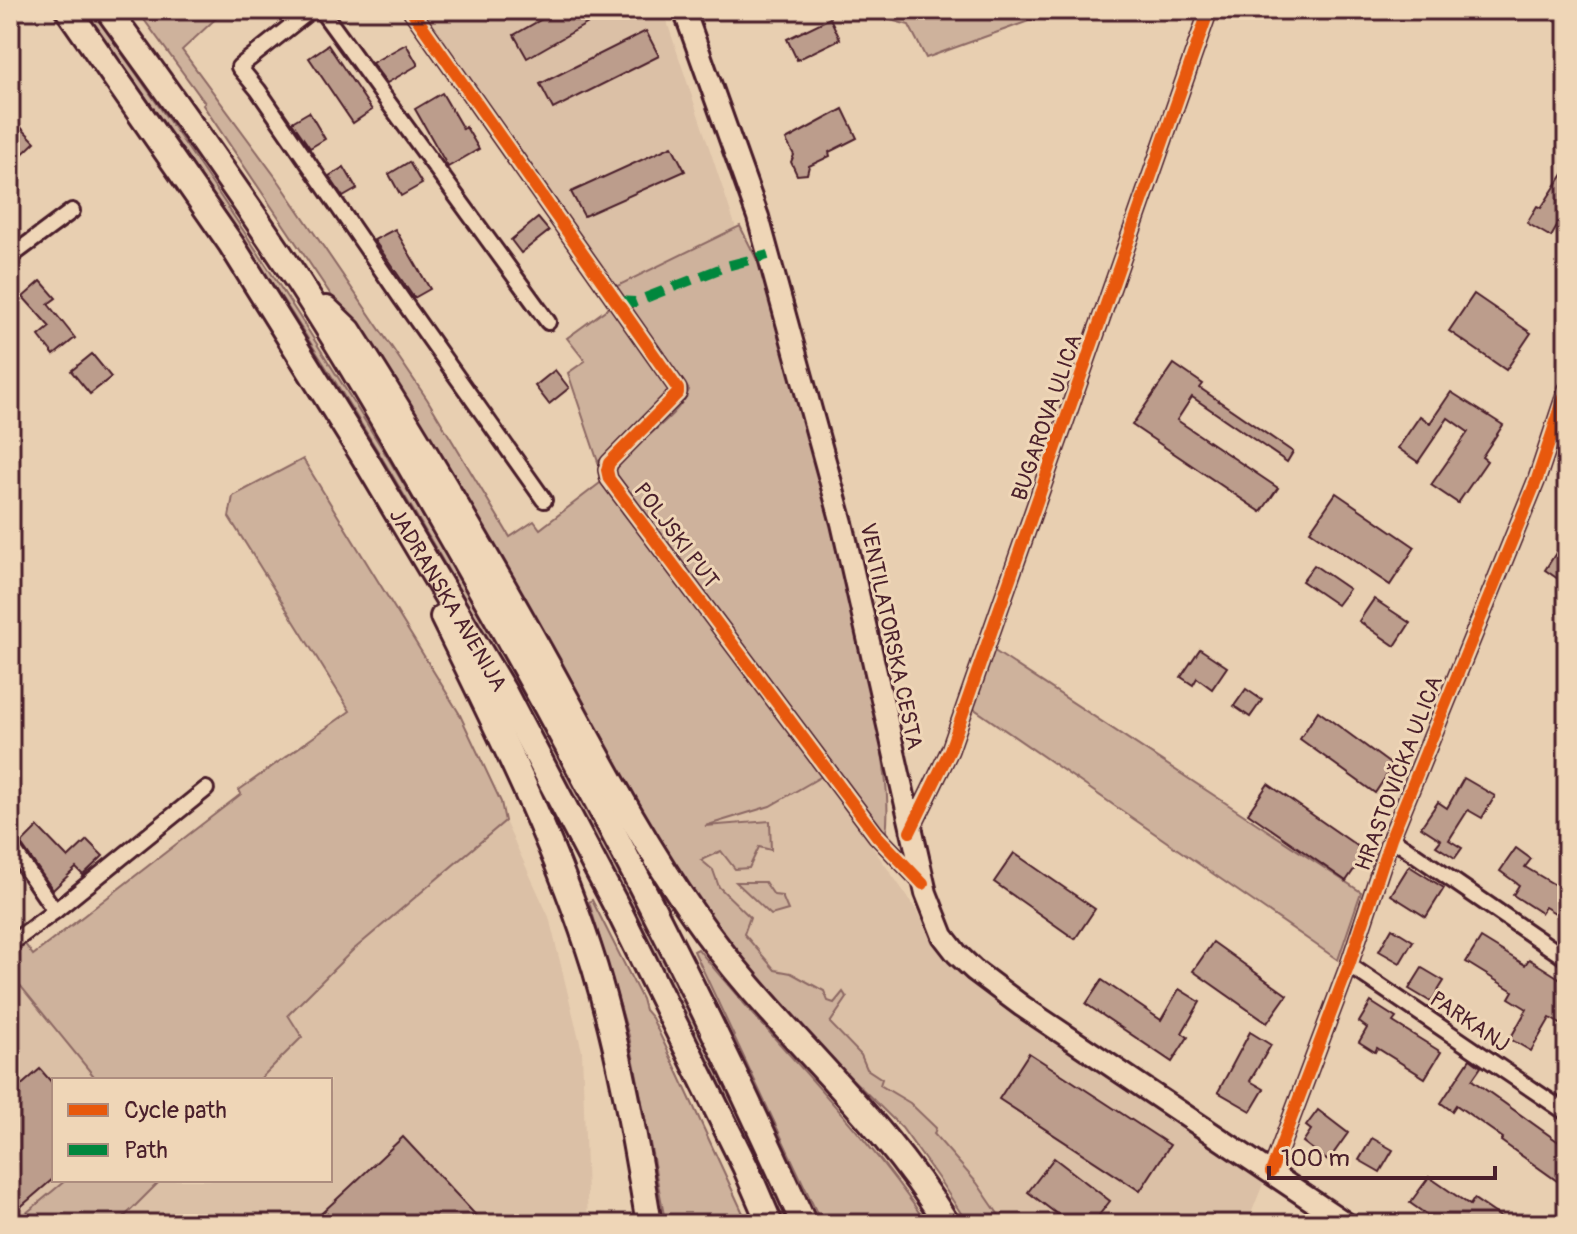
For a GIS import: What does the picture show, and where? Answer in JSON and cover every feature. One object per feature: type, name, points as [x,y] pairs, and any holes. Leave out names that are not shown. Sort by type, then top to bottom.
[{"type":"highway","name":"JADRANSKA AVENIJA","points":[[68,10],[231,244],[364,457],[505,694],[561,796],[738,1152],[770,1224]]},
{"type":"highway","name":"JADRANSKA AVENIJA","points":[[108,10],[298,282],[374,403],[593,789],[692,986],[804,1224]]},
{"type":"highway","points":[[298,282],[349,331],[383,384],[453,499],[648,845],[694,916],[753,991],[879,1129],[947,1224]]},
{"type":"highway","points":[[364,457],[540,817],[555,855],[595,968],[614,1039],[649,1224]]},
{"type":"main road","name":"VENTILATORSKA CESTA","points":[[684,10],[758,217],[842,523],[923,884],[943,936],[974,970],[1120,1074],[1347,1224]]},
{"type":"street","points":[[311,10],[239,67],[544,500]]},
{"type":"street","points":[[321,10],[548,322]]},
{"type":"street","name":"POLJSKI PUT","points":[[411,10],[678,389],[678,393],[609,463],[609,479],[876,835],[923,884]]},
{"type":"street","name":"BUGAROVA ULICA","points":[[910,832],[950,750],[1209,10]]},
{"type":"street","points":[[10,257],[72,211]]},
{"type":"street","name":"HRASTOVIČKA ULICA","points":[[1271,1172],[1349,965],[1391,838],[1537,479],[1567,389]]},
{"type":"street","points":[[10,944],[206,789]]},
{"type":"street","points":[[1391,838],[1567,959]]},
{"type":"street","points":[[10,845],[55,911]]},
{"type":"street","name":"PARKANJ","points":[[1349,965],[1567,1113]]},
{"type":"shaded area","points":[[83,10],[91,10],[223,200],[348,394],[467,591],[580,793],[635,899],[790,1224],[780,1224],[647,939],[567,784],[440,555],[304,332],[233,223]]},
{"type":"shaded area","points":[[137,10],[225,10],[182,50],[280,183],[427,399],[510,537],[534,521],[540,529],[604,480],[623,513],[718,633],[822,776],[770,806],[705,826],[770,821],[771,850],[759,847],[749,868],[735,869],[721,851],[701,860],[713,870],[719,887],[750,917],[744,934],[775,970],[791,973],[824,991],[828,1001],[834,1003],[843,992],[847,998],[830,1023],[861,1055],[867,1069],[882,1079],[880,1085],[910,1103],[936,1128],[934,1134],[977,1183],[1005,1224],[968,1224],[902,1128],[773,1001],[681,881],[360,338],[203,105],[205,103]]},
{"type":"shaded area","points":[[420,10],[663,10],[736,228],[613,288]]},
{"type":"shaded area","points":[[853,10],[1050,10],[1051,13],[926,58],[909,25]]},
{"type":"shaded area","points":[[740,226],[759,264],[833,529],[881,744],[887,800],[886,834],[615,472],[632,450],[674,413],[689,390],[613,288]]},
{"type":"shaded area","points":[[611,306],[671,388],[598,462],[568,373],[585,361],[567,338]]},
{"type":"shaded area","points":[[303,459],[459,713],[501,802],[505,821],[352,951],[288,1015],[302,1037],[261,1078],[95,1078],[10,973],[10,949],[22,940],[33,955],[241,794],[239,790],[350,711],[229,517],[233,496]]},
{"type":"shaded area","points":[[993,650],[1361,892],[1338,960],[973,708]]},
{"type":"shaded area","points":[[822,776],[949,960],[978,984],[1265,1179],[1247,1224],[1005,1224],[977,1183],[910,1103],[879,1085],[881,1079],[867,1069],[860,1055],[761,956],[701,877],[697,829],[770,806]]},
{"type":"shaded area","points":[[505,821],[549,917],[582,1051],[588,1224],[117,1224],[159,1182],[332,1182],[332,1078],[261,1078],[302,1037],[287,1015],[352,952]]},
{"type":"shaded area","points":[[736,882],[765,882],[774,895],[782,896],[788,910],[771,915]]},
{"type":"shaded area","points":[[592,900],[645,1010],[652,1018],[748,1224],[668,1224],[665,1220],[629,1036],[589,902]]},
{"type":"shaded area","points":[[698,949],[874,1152],[927,1224],[822,1224],[694,951]]},
{"type":"shaded area","points":[[10,973],[95,1078],[52,1078],[52,1182],[64,1182],[10,1224]]},
{"type":"shaded area","points":[[64,1182],[159,1182],[117,1224],[13,1224]]},
{"type":"building","points":[[558,10],[611,10],[527,58],[514,35]]},
{"type":"building","points":[[830,18],[840,39],[797,60],[787,39]]},
{"type":"building","points":[[646,31],[659,56],[553,109],[540,84]]},
{"type":"building","points":[[406,44],[418,65],[387,83],[372,63]]},
{"type":"building","points":[[328,45],[372,110],[353,123],[309,58]]},
{"type":"building","points":[[442,93],[479,149],[448,167],[415,109]]},
{"type":"building","points":[[843,109],[857,138],[809,166],[807,174],[797,175],[791,162],[794,155],[786,140]]},
{"type":"building","points":[[309,112],[325,139],[310,148],[292,122]]},
{"type":"building","points":[[10,116],[35,142],[10,166]]},
{"type":"building","points":[[672,146],[685,171],[584,216],[571,192]]},
{"type":"building","points":[[409,162],[422,184],[401,196],[389,174]]},
{"type":"building","points":[[344,167],[357,189],[343,197],[329,176]]},
{"type":"building","points":[[1567,168],[1567,209],[1551,237],[1527,223],[1537,206],[1541,208]]},
{"type":"building","points":[[538,218],[549,231],[521,253],[511,240]]},
{"type":"building","points":[[395,229],[430,289],[414,298],[374,240]]},
{"type":"building","points":[[41,281],[56,298],[48,304],[75,338],[54,355],[39,336],[50,327],[23,297]]},
{"type":"building","points":[[1474,294],[1531,333],[1506,370],[1449,331]]},
{"type":"building","points":[[92,354],[111,377],[90,394],[71,371]]},
{"type":"building","points":[[1174,364],[1203,384],[1200,388],[1293,452],[1287,462],[1192,397],[1177,420],[1278,488],[1261,512],[1132,425]]},
{"type":"building","points":[[555,370],[569,388],[549,404],[535,386]]},
{"type":"building","points":[[1451,392],[1503,425],[1482,457],[1487,461],[1458,503],[1431,485],[1468,432],[1448,418],[1418,462],[1398,448],[1420,416],[1430,423]]},
{"type":"building","points":[[1336,493],[1415,547],[1390,585],[1310,531]]},
{"type":"building","points":[[1567,536],[1567,585],[1545,570]]},
{"type":"building","points":[[1314,565],[1349,589],[1337,605],[1302,581]]},
{"type":"building","points":[[1374,599],[1410,623],[1395,646],[1359,621]]},
{"type":"building","points":[[1200,649],[1227,667],[1212,689],[1197,678],[1193,685],[1181,677]]},
{"type":"building","points":[[1246,689],[1262,700],[1250,717],[1234,706]]},
{"type":"building","points":[[1318,711],[1393,766],[1375,793],[1300,739]]},
{"type":"building","points":[[1464,778],[1495,796],[1482,818],[1468,810],[1449,840],[1462,848],[1455,858],[1436,846],[1441,840],[1421,827],[1438,802],[1447,808]]},
{"type":"building","points":[[1268,784],[1366,852],[1346,881],[1248,813]]},
{"type":"building","points":[[38,827],[68,858],[87,840],[103,856],[83,875],[76,868],[53,890],[21,844]]},
{"type":"building","points":[[1516,848],[1531,859],[1525,867],[1567,892],[1567,920],[1545,907],[1541,913],[1513,895],[1519,885],[1500,871]]},
{"type":"building","points":[[1014,853],[1095,909],[1075,939],[994,882]]},
{"type":"building","points":[[1409,866],[1444,888],[1426,917],[1391,895]]},
{"type":"building","points":[[1392,928],[1413,941],[1400,963],[1379,951]]},
{"type":"building","points":[[1481,938],[1525,965],[1529,959],[1567,983],[1567,1028],[1550,1018],[1531,1051],[1510,1039],[1527,1009],[1509,998],[1513,991],[1466,962]]},
{"type":"building","points":[[1213,942],[1287,995],[1267,1023],[1193,971]]},
{"type":"building","points":[[1422,968],[1444,981],[1431,1002],[1409,989]]},
{"type":"building","points":[[1102,980],[1161,1020],[1179,989],[1200,1002],[1182,1033],[1188,1037],[1172,1062],[1086,1004]]},
{"type":"building","points":[[1371,1002],[1396,1018],[1393,1022],[1441,1052],[1425,1078],[1377,1048],[1375,1052],[1359,1042],[1367,1028],[1359,1022]]},
{"type":"building","points":[[1250,1032],[1271,1045],[1250,1081],[1264,1089],[1251,1111],[1218,1092]]},
{"type":"building","points":[[1029,1053],[1170,1145],[1140,1191],[999,1099]]},
{"type":"building","points":[[1470,1059],[1481,1067],[1472,1080],[1567,1148],[1567,1188],[1456,1105],[1452,1111],[1441,1103]]},
{"type":"building","points":[[40,1069],[52,1083],[52,1180],[10,1216],[10,1095]]},
{"type":"building","points":[[1318,1110],[1348,1133],[1328,1161],[1303,1142],[1311,1130],[1306,1126]]},
{"type":"building","points":[[403,1137],[484,1224],[310,1224],[351,1186]]},
{"type":"building","points":[[1372,1138],[1393,1150],[1380,1172],[1359,1160]]},
{"type":"building","points":[[1054,1158],[1110,1201],[1092,1224],[1070,1224],[1028,1192]]},
{"type":"building","points":[[1429,1177],[1470,1205],[1474,1199],[1511,1224],[1440,1224],[1410,1203]]},
{"type":"marked path","points":[[616,301],[635,302],[727,266],[768,255]]},
{"type":"cycle path","points":[[411,10],[678,389],[678,393],[609,463],[609,479],[876,835],[923,884]]},
{"type":"cycle path","points":[[910,832],[950,750],[1209,10]]},
{"type":"cycle path","points":[[1271,1172],[1349,965],[1391,838],[1537,479],[1567,389]]}]
